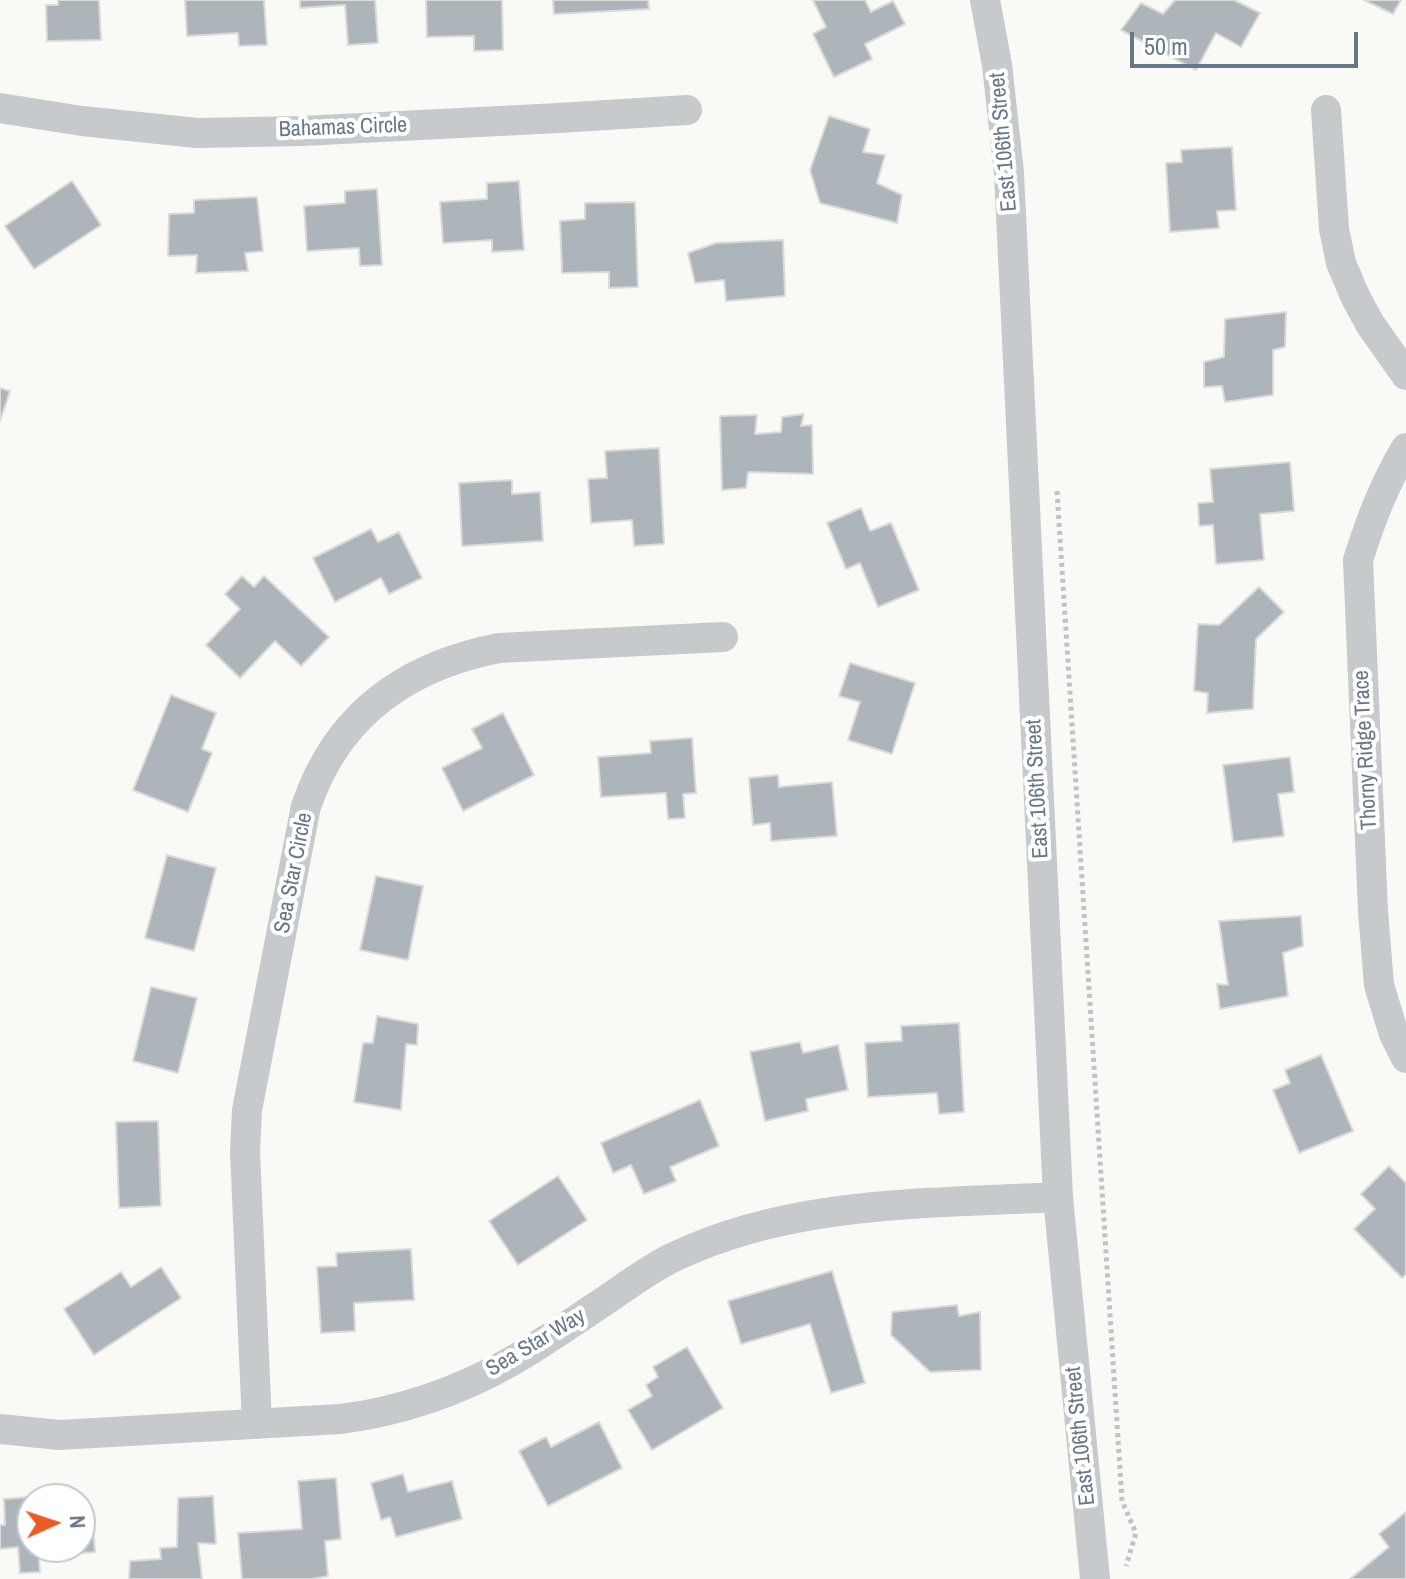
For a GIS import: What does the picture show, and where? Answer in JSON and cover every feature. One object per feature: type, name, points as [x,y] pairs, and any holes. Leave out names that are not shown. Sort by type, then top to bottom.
[{"type":"street","name":"East 106th Street","points":[[985,0],[997,65],[1009,173],[1058,1197],[1095,1579]]},
{"type":"street","name":"Bahamas Circle","points":[[0,108],[82,121],[197,133],[347,129],[687,110]]},
{"type":"street","points":[[1326,110],[1334,229],[1341,263],[1370,324],[1406,375]]},
{"type":"street","name":"Thorny Ridge Trace","points":[[1406,448],[1389,476],[1358,560],[1379,985],[1394,1034],[1406,1058]]},
{"type":"street","name":"Sea Star Circle","points":[[257,1424],[245,1152],[247,1110],[306,806],[320,772],[337,744],[361,716],[414,675],[442,663],[499,648],[723,637]]},
{"type":"street","name":"Sea Star Way","points":[[0,1429],[59,1435],[374,1415],[467,1383],[511,1362],[672,1257],[752,1227],[849,1210],[1058,1197]]},
{"type":"path","points":[[1057,487],[1122,1501],[1136,1533],[1126,1566],[1126,1579]]},
{"type":"building","points":[[58,0],[99,0],[101,40],[47,41],[46,5],[58,5]]},
{"type":"building","points":[[185,0],[264,0],[267,45],[239,46],[238,33],[187,36]]},
{"type":"building","points":[[300,0],[375,0],[378,43],[348,45],[345,5],[300,8]]},
{"type":"building","points":[[426,0],[502,0],[503,50],[474,51],[474,36],[427,37]]},
{"type":"building","points":[[553,0],[648,0],[649,9],[554,14]]},
{"type":"building","points":[[813,0],[865,0],[871,12],[893,1],[905,24],[865,44],[872,59],[834,77],[813,34],[826,27]]},
{"type":"building","points":[[1175,0],[1234,0],[1260,13],[1241,47],[1216,33],[1196,70],[1121,30],[1141,3],[1163,14]]},
{"type":"building","points":[[1364,0],[1401,0],[1393,14]]},
{"type":"building","points":[[829,116],[870,129],[863,152],[885,155],[877,183],[902,195],[897,223],[820,203],[810,170]]},
{"type":"building","points":[[1232,147],[1236,210],[1217,211],[1219,228],[1170,232],[1166,163],[1182,162],[1181,150]]},
{"type":"building","points":[[72,181],[101,225],[34,269],[5,226]]},
{"type":"building","points":[[519,181],[524,250],[492,252],[492,240],[443,243],[440,202],[487,199],[487,183]]},
{"type":"building","points":[[377,189],[382,265],[360,266],[359,248],[307,251],[304,206],[345,203],[345,191]]},
{"type":"building","points":[[257,197],[263,251],[245,253],[248,271],[196,273],[197,255],[168,256],[169,214],[194,213],[194,200]]},
{"type":"building","points":[[635,202],[638,287],[609,288],[609,272],[562,273],[560,221],[585,219],[585,203]]},
{"type":"building","points":[[783,240],[785,296],[726,301],[724,280],[695,283],[688,253],[716,243]]},
{"type":"building","points":[[1286,312],[1285,347],[1273,350],[1273,395],[1225,402],[1222,386],[1204,387],[1204,362],[1224,357],[1225,319]]},
{"type":"building","points":[[0,388],[10,391],[0,421]]},
{"type":"building","points":[[804,414],[801,426],[812,425],[813,474],[748,472],[746,488],[722,490],[720,416],[757,415],[755,434],[781,432],[782,417]]},
{"type":"building","points":[[659,448],[664,544],[634,546],[632,520],[591,523],[588,479],[607,478],[605,451]]},
{"type":"building","points":[[1290,462],[1294,511],[1260,514],[1264,560],[1216,564],[1213,525],[1199,526],[1198,503],[1213,502],[1210,469]]},
{"type":"building","points":[[512,480],[512,494],[540,492],[543,541],[462,546],[459,483]]},
{"type":"building","points":[[861,508],[870,531],[891,523],[919,590],[878,607],[860,563],[846,569],[827,523]]},
{"type":"building","points":[[371,529],[378,542],[399,532],[422,578],[389,594],[381,578],[335,602],[313,558]]},
{"type":"building","points":[[242,576],[254,587],[264,576],[329,637],[301,666],[275,641],[240,678],[206,645],[240,609],[225,594]]},
{"type":"building","points":[[1259,587],[1284,612],[1256,639],[1253,709],[1207,713],[1208,693],[1194,691],[1198,624],[1219,625]]},
{"type":"building","points":[[850,663],[915,683],[892,754],[848,740],[860,702],[839,696]]},
{"type":"building","points":[[171,695],[216,713],[202,749],[212,753],[188,812],[133,790]]},
{"type":"building","points":[[503,713],[534,775],[463,811],[442,768],[482,748],[472,729]]},
{"type":"building","points":[[692,738],[696,793],[683,794],[685,818],[668,819],[666,793],[601,797],[598,757],[651,753],[650,741]]},
{"type":"building","points":[[1290,757],[1294,792],[1278,794],[1284,836],[1233,842],[1223,765]]},
{"type":"building","points":[[778,775],[779,787],[832,782],[837,836],[771,841],[770,823],[753,825],[749,778]]},
{"type":"building","points":[[167,855],[216,868],[194,951],[145,938]]},
{"type":"building","points":[[376,876],[423,886],[408,960],[360,950]]},
{"type":"building","points":[[1301,916],[1303,946],[1283,953],[1288,996],[1220,1009],[1217,984],[1228,985],[1219,921]]},
{"type":"building","points":[[151,987],[197,998],[178,1073],[133,1061]]},
{"type":"building","points":[[377,1016],[418,1024],[417,1045],[406,1044],[401,1110],[354,1102],[363,1043],[373,1043]]},
{"type":"building","points":[[959,1023],[964,1112],[939,1114],[937,1093],[868,1097],[865,1043],[902,1041],[901,1026]]},
{"type":"building","points":[[800,1042],[803,1053],[838,1045],[848,1090],[806,1099],[808,1111],[765,1121],[750,1052]]},
{"type":"building","points":[[1321,1055],[1353,1131],[1299,1153],[1273,1090],[1290,1083],[1285,1070]]},
{"type":"building","points":[[700,1100],[719,1146],[670,1167],[676,1181],[644,1194],[631,1165],[613,1173],[601,1143]]},
{"type":"building","points":[[158,1121],[161,1206],[119,1208],[116,1122]]},
{"type":"building","points":[[1389,1166],[1406,1183],[1406,1274],[1402,1278],[1354,1229],[1375,1209],[1361,1194]]},
{"type":"building","points":[[558,1176],[587,1220],[518,1265],[489,1221]]},
{"type":"building","points":[[411,1249],[414,1300],[354,1303],[355,1331],[321,1333],[317,1267],[337,1266],[336,1253]]},
{"type":"building","points":[[161,1267],[181,1298],[94,1355],[64,1309],[121,1272],[131,1287]]},
{"type":"building","points":[[832,1271],[865,1383],[831,1393],[810,1324],[741,1344],[728,1301]]},
{"type":"building","points":[[957,1305],[959,1316],[980,1312],[981,1370],[930,1372],[891,1335],[892,1312]]},
{"type":"building","points":[[687,1347],[723,1408],[652,1450],[628,1410],[652,1396],[646,1385],[658,1377],[653,1367]]},
{"type":"building","points":[[599,1422],[622,1468],[548,1506],[519,1451],[546,1437],[551,1447]]},
{"type":"building","points":[[403,1474],[408,1492],[452,1481],[462,1519],[396,1537],[390,1517],[381,1520],[371,1483]]},
{"type":"building","points":[[336,1478],[341,1539],[325,1541],[328,1576],[311,1579],[242,1579],[238,1533],[302,1529],[298,1481]]},
{"type":"building","points":[[213,1496],[216,1544],[198,1543],[202,1579],[129,1579],[130,1561],[161,1559],[160,1548],[177,1547],[178,1498]]},
{"type":"building","points":[[16,1498],[16,1547],[0,1549],[0,1525],[5,1525],[4,1499]]},
{"type":"building","points":[[1406,1512],[1406,1579],[1350,1579],[1389,1547],[1379,1534]]},
{"type":"building","points":[[19,1563],[39,1563],[40,1572],[20,1573]]}]
